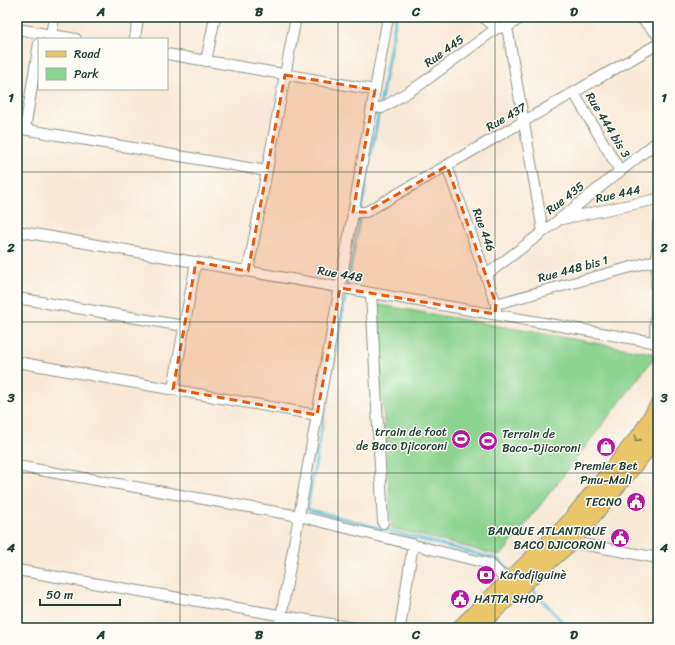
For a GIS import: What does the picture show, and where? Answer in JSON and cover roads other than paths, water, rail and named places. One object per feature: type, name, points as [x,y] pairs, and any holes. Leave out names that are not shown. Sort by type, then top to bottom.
[{"type":"main road","points":[[460,628],[565,527],[641,434],[658,406]]},
{"type":"main road","points":[[476,628],[571,542],[658,436]]},
{"type":"street","points":[[51,35],[54,17]]},
{"type":"street","points":[[134,38],[138,17]]},
{"type":"street","points":[[206,61],[215,17]]},
{"type":"street","points":[[248,271],[296,17]]},
{"type":"street","points":[[279,628],[340,288],[359,212],[377,108],[375,90],[388,17]]},
{"type":"street","points":[[484,17],[502,28],[524,122],[543,231]]},
{"type":"street","name":"Rue 445","points":[[377,108],[421,84],[502,28],[522,17]]},
{"type":"street","points":[[640,17],[658,35]]},
{"type":"street","points":[[17,29],[38,38]]},
{"type":"street","points":[[43,38],[51,35],[70,38]]},
{"type":"street","name":"Rue 437","points":[[359,212],[447,166],[658,44]]},
{"type":"street","points":[[38,48],[21,129],[267,171]]},
{"type":"street","points":[[168,54],[375,90]]},
{"type":"street","name":"Rue 444 bis 3","points":[[574,93],[620,171]]},
{"type":"street","name":"Rue 435","points":[[486,275],[560,219],[658,141]]},
{"type":"street","name":"Rue 446","points":[[447,166],[496,304]]},
{"type":"street","name":"Rue 444","points":[[560,219],[658,199]]},
{"type":"street","points":[[656,343],[658,224]]},
{"type":"street","name":"Rue 448","points":[[17,231],[656,343]]},
{"type":"street","name":"Rue 448 bis 1","points":[[496,304],[657,260]]},
{"type":"street","points":[[173,389],[196,262]]},
{"type":"street","points":[[370,293],[383,523]]},
{"type":"street","points":[[17,298],[184,326]]},
{"type":"street","points":[[495,314],[496,304]]},
{"type":"street","points":[[17,362],[317,415]]},
{"type":"street","points":[[17,466],[299,516],[490,564],[508,582]]},
{"type":"street","points":[[571,542],[658,558]]},
{"type":"street","points":[[400,628],[413,544]]},
{"type":"street","points":[[17,570],[354,628]]},
{"type":"waterway","points":[[396,17],[307,509],[499,560],[511,571]]},
{"type":"waterway","points":[[532,589],[568,628]]},
{"type":"place","name":"trrain de foot de Baco Djicoroni","points":[[461,439]]},
{"type":"place","name":"Terrain de Baco-Djicoroni","points":[[488,441]]},
{"type":"place","name":"Premier Bet Pmu-Mali","points":[[606,447]]},
{"type":"place","name":"TECNO","points":[[636,502]]},
{"type":"place","name":"BANQUE ATLANTIQUE BACO DJICORONI","points":[[620,538]]},
{"type":"place","name":"Kafodjiguinè","points":[[486,575]]},
{"type":"place","name":"HATTA SHOP","points":[[460,599]]}]
